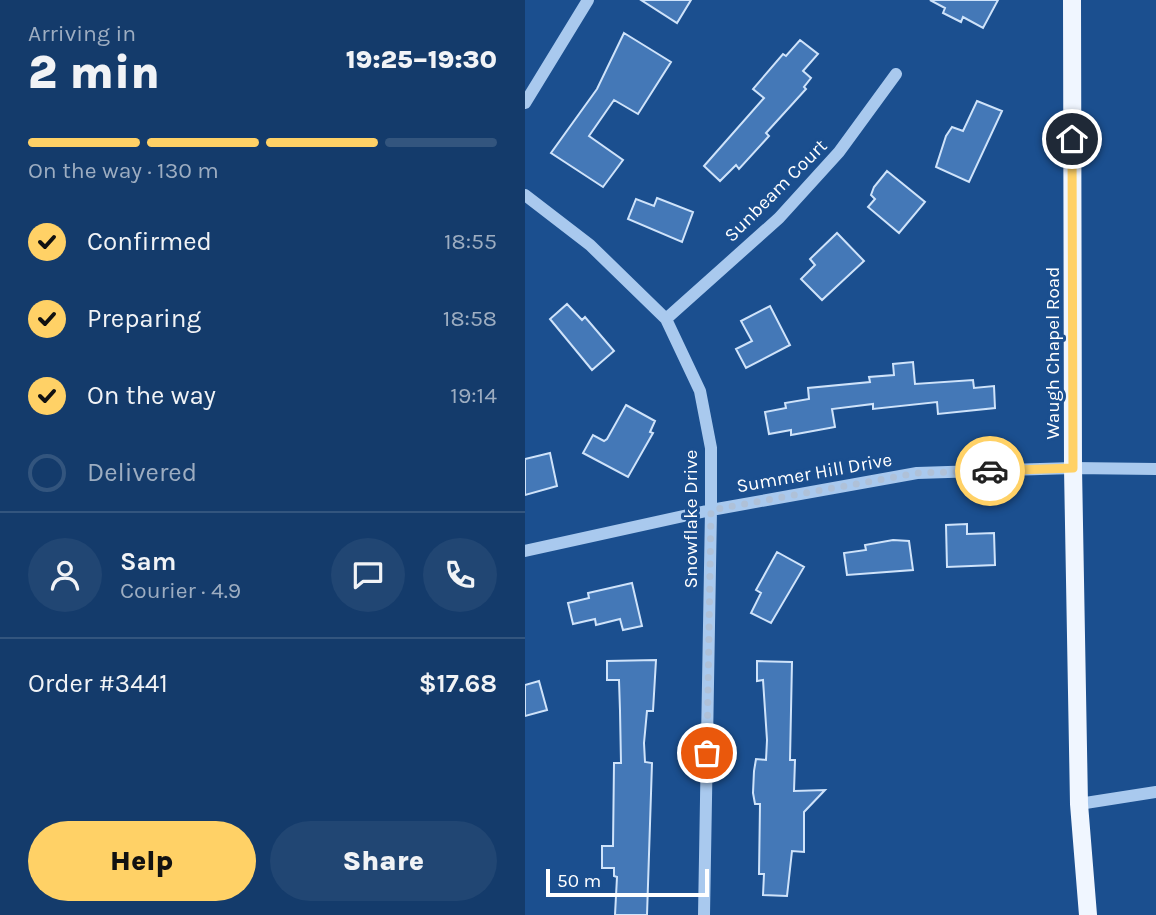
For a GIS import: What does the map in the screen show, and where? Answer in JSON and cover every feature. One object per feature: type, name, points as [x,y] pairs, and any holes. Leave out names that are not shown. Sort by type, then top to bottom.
[{"type":"main road","name":"Waugh Chapel Road","points":[[1072,0],[1073,468],[1079,804],[1088,915]]},
{"type":"street","points":[[525,103],[588,0]]},
{"type":"street","name":"Sunbeam Court","points":[[666,319],[779,218],[839,152],[896,74]]},
{"type":"street","name":"Snowflake Drive","points":[[525,195],[590,245],[666,319],[700,391],[711,448],[704,915]]},
{"type":"street","name":"Summer Hill Drive","points":[[525,551],[711,510],[917,473],[1073,468],[1156,470]]},
{"type":"street","points":[[1079,804],[1156,792]]},
{"type":"building","points":[[641,0],[691,0],[677,23]]},
{"type":"building","points":[[930,0],[998,0],[983,28],[963,17],[961,22],[943,13],[945,8]]},
{"type":"building","points":[[624,33],[671,62],[638,114],[614,100],[589,136],[623,160],[603,187],[551,153],[597,89]]},
{"type":"building","points":[[800,40],[818,54],[803,71],[811,78],[804,87],[806,89],[766,133],[769,136],[739,169],[736,165],[720,181],[704,166],[764,98],[753,89],[783,54],[786,56]]},
{"type":"building","points":[[977,101],[1002,111],[969,182],[936,167],[946,136],[952,127],[963,131]]},
{"type":"building","points":[[887,171],[925,202],[899,233],[868,207],[875,199],[871,195],[874,187]]},
{"type":"building","points":[[657,198],[693,212],[682,242],[628,219],[636,199],[654,206]]},
{"type":"building","points":[[837,233],[864,261],[822,300],[801,279],[815,265],[810,259]]},
{"type":"building","points":[[567,304],[582,320],[585,317],[614,351],[592,370],[550,319]]},
{"type":"building","points":[[770,306],[790,345],[746,368],[736,349],[752,341],[741,321]]},
{"type":"building","points":[[913,362],[915,384],[973,380],[974,388],[994,386],[995,408],[938,414],[937,402],[873,409],[873,404],[832,409],[835,427],[791,435],[791,430],[769,434],[765,412],[786,408],[785,403],[809,399],[808,388],[870,382],[869,377],[894,375],[893,364]]},
{"type":"building","points":[[626,405],[655,421],[650,432],[653,433],[628,477],[583,453],[593,435],[604,441],[607,439]]},
{"type":"building","points":[[550,453],[557,486],[525,495],[525,459]]},
{"type":"building","points":[[967,524],[967,534],[994,533],[995,565],[947,567],[946,525]]},
{"type":"building","points":[[893,540],[909,541],[913,570],[847,575],[844,553],[866,550],[865,545]]},
{"type":"building","points":[[777,552],[804,567],[771,623],[751,613],[761,593],[756,590]]},
{"type":"building","points":[[632,583],[642,626],[623,630],[620,619],[596,625],[595,619],[573,624],[568,603],[589,598],[588,593]]},
{"type":"building","points":[[656,660],[653,711],[647,711],[644,743],[645,762],[652,763],[647,915],[615,915],[617,877],[614,876],[614,868],[602,868],[602,846],[613,846],[614,763],[621,763],[619,680],[607,680],[607,661]]},
{"type":"building","points":[[757,661],[792,662],[790,760],[795,760],[794,791],[825,790],[804,812],[804,852],[792,851],[787,896],[763,895],[764,874],[759,874],[760,804],[755,804],[753,793],[754,771],[756,759],[766,760],[767,740],[763,680],[757,681]]},
{"type":"building","points":[[539,681],[547,710],[525,716],[525,685]]},
{"type":"way so far","points":[[707,753],[711,510],[917,473],[990,471]]},
{"type":"route","points":[[990,471],[1073,468],[1072,139]]}]
